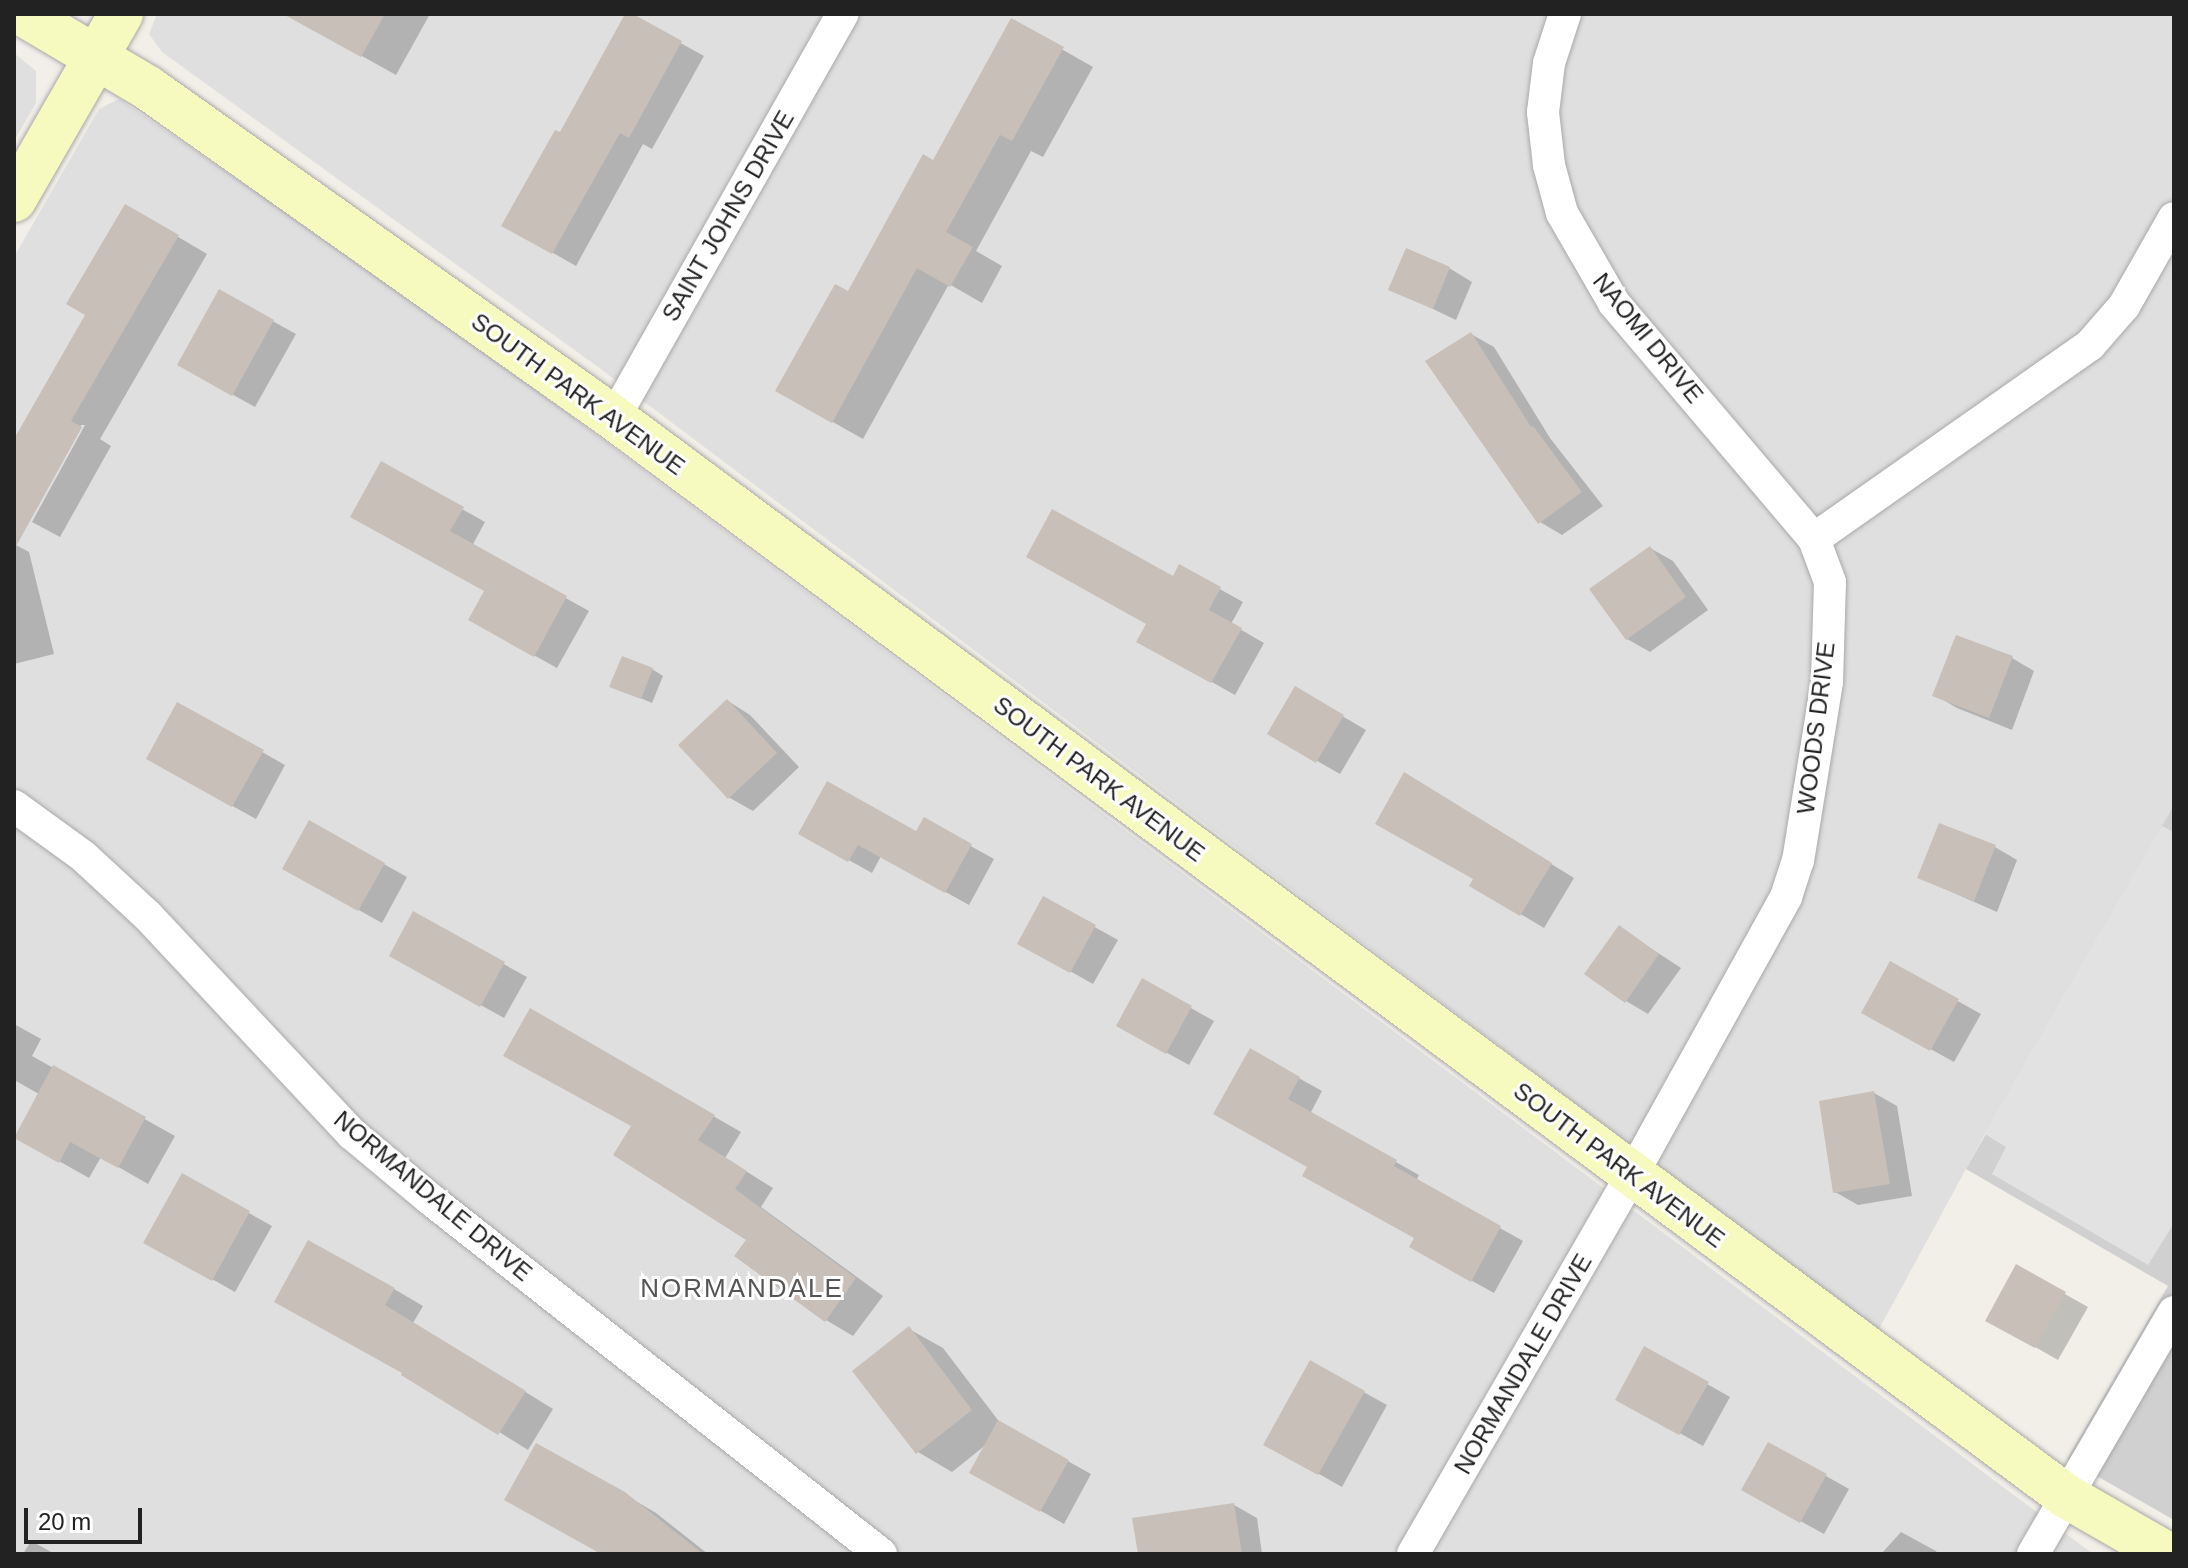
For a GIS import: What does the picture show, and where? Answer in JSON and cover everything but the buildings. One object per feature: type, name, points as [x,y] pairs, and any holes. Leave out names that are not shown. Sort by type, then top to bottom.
[{"type":"street","name":"SOUTH PARK AVENUE","points":[[23,14],[148,88],[614,418],[2066,1496],[2167,1554]]},
{"type":"street","points":[[14,200],[121,14]]},
{"type":"street","name":"SAINT JOHNS DRIVE","points":[[614,418],[843,14]]},
{"type":"street","name":"NAOMI DRIVE","points":[[1565,14],[1549,63],[1543,112],[1549,165],[1562,213],[1614,303],[1814,539]]},
{"type":"street","points":[[1814,539],[2090,345],[2124,306],[2174,218]]},
{"type":"street","name":"WOODS DRIVE","points":[[1632,1175],[1786,897],[1798,861],[1827,682],[1830,582],[1814,539]]},
{"type":"street","name":"NORMANDALE DRIVE","points":[[14,806],[83,856],[148,916],[352,1134],[430,1199],[881,1554]]},
{"type":"street","name":"NORMANDALE DRIVE","points":[[1413,1554],[1632,1175]]},
{"type":"street","points":[[2033,1554],[2174,1312]]},
{"type":"shaded area","points":[[157,14],[2174,14],[2174,805],[1985,1134],[1878,1331],[598,367],[162,52],[149,34]]},
{"type":"shaded area","points":[[14,53],[36,71],[36,103],[14,141]]},
{"type":"shaded area","points":[[119,99],[421,304],[2093,1554],[14,1554],[14,257],[99,109]]},
{"type":"shaded area","points":[[2174,805],[2174,1520],[2067,1459],[2168,1286],[1966,1169]]},
{"type":"shaded area","points":[[2162,826],[2174,832],[2174,1223],[2148,1265],[1992,1174],[2006,1147],[1985,1134]]},
{"type":"district","name":"NORMANDALE","points":[[742,1289]]}]
